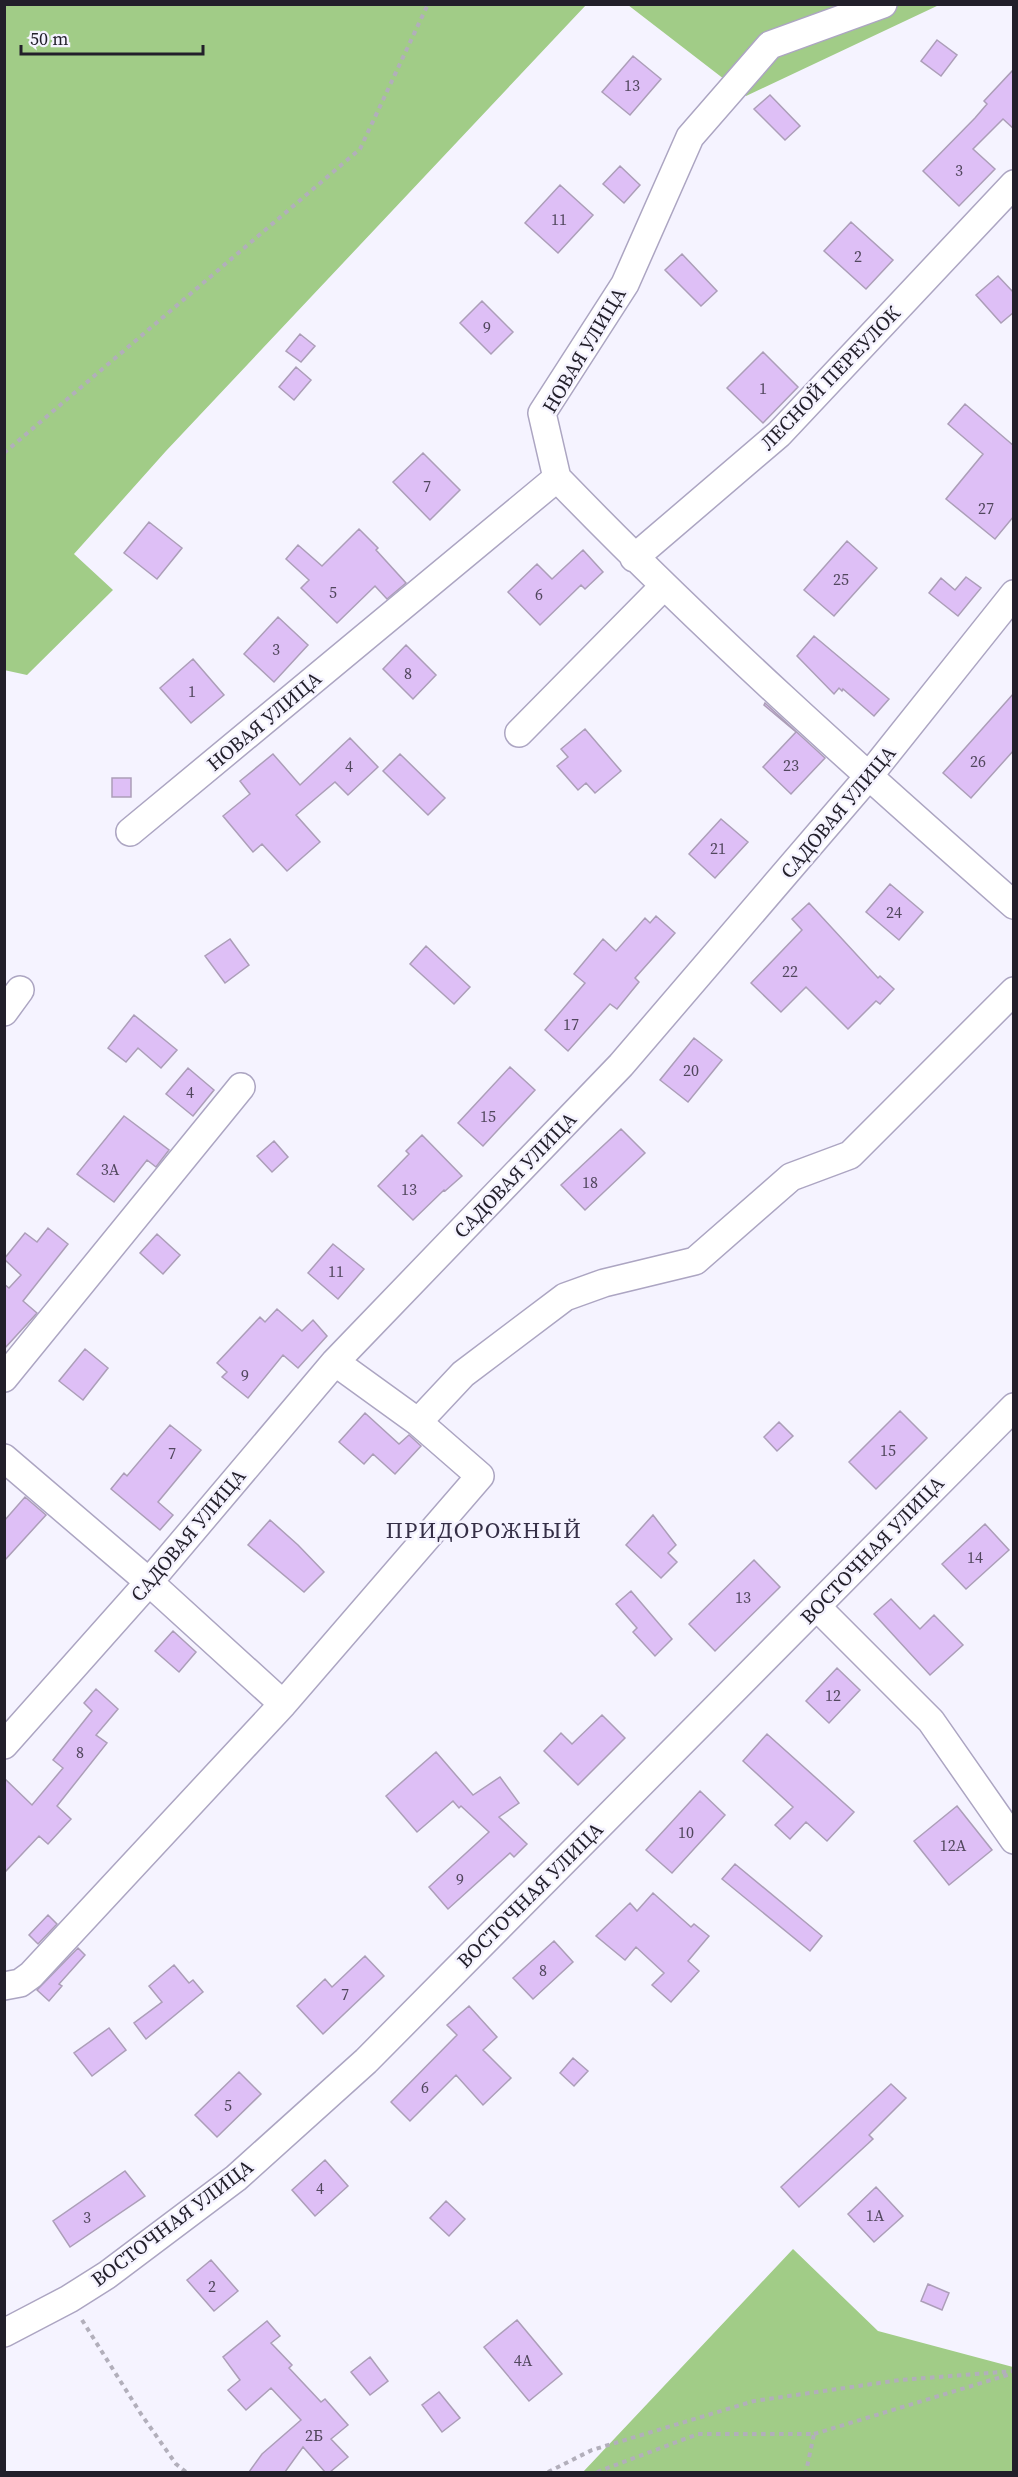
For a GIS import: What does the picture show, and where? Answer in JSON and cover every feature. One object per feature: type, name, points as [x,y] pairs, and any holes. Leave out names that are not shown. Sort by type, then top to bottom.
[{"type":"street","name":"НОВАЯ УЛИЦА","points":[[130,832],[556,478],[542,413],[625,284],[690,137],[771,45],[883,4]]},
{"type":"street","name":"ЛЕСНОЙ ПЕРЕУЛОК","points":[[634,558],[779,434],[1014,184]]},
{"type":"street","points":[[556,478],[634,558],[868,777],[1014,905]]},
{"type":"street","points":[[519,733],[664,586]]},
{"type":"street","name":"САДОВАЯ УЛИЦА","points":[[4,1745],[149,1582],[335,1362],[621,1065],[868,777],[1014,594]]},
{"type":"street","points":[[4,1012],[20,990]]},
{"type":"street","points":[[418,1422],[463,1374],[565,1297],[604,1283],[696,1261],[791,1177],[850,1155],[1014,991]]},
{"type":"street","points":[[4,1378],[241,1087]]},
{"type":"street","points":[[4,1986],[21,1983],[31,1975],[284,1704],[480,1476],[418,1422],[335,1362]]},
{"type":"street","name":"ВОСТОЧНАЯ УЛИЦА","points":[[4,2333],[107,2276],[236,2178],[366,2061],[1014,1407]]},
{"type":"street","points":[[4,1458],[149,1582],[284,1704]]},
{"type":"street","points":[[817,1607],[931,1721],[1014,1840]]},
{"type":"path","points":[[4,453],[360,149],[428,4]]},
{"type":"path","points":[[69,2299],[141,2414],[176,2464],[186,2472]]},
{"type":"path","points":[[597,2472],[699,2434],[814,2434],[1014,2372]]},
{"type":"path","points":[[548,2472],[592,2450],[754,2401],[900,2380],[1014,2372]]},
{"type":"path","points":[[806,2472],[814,2434]]},
{"type":"green space","points":[[5,4],[586,5],[166,451],[74,554],[113,590],[27,675],[4,670]]},
{"type":"green space","points":[[628,5],[939,5],[746,96]]},
{"type":"green space","points":[[793,2249],[878,2331],[1013,2367],[1013,2472],[583,2472]]},
{"type":"building","points":[[937,40],[957,55],[941,76],[921,61]]},
{"type":"building","points":[[633,56],[661,79],[630,115],[602,92]]},
{"type":"building","points":[[1014,69],[1014,129],[1003,119],[973,149],[995,169],[959,206],[923,171],[975,118],[987,104],[984,101]]},
{"type":"building","points":[[770,95],[800,126],[785,140],[754,109]]},
{"type":"building","points":[[620,166],[640,185],[624,203],[603,184]]},
{"type":"building","points":[[560,185],[593,215],[558,253],[525,223]]},
{"type":"building","points":[[851,222],[893,260],[866,289],[824,251]]},
{"type":"building","points":[[682,254],[717,291],[701,306],[665,270]]},
{"type":"building","points":[[998,276],[1014,293],[1014,312],[1001,323],[976,295]]},
{"type":"building","points":[[482,301],[513,332],[491,354],[460,323]]},
{"type":"building","points":[[300,334],[315,346],[301,362],[286,351]]},
{"type":"building","points":[[763,352],[798,387],[763,423],[727,388]]},
{"type":"building","points":[[296,367],[311,380],[294,400],[279,387]]},
{"type":"building","points":[[965,404],[1014,446],[1014,516],[995,539],[946,499],[983,454],[948,424]]},
{"type":"building","points":[[423,453],[460,490],[430,520],[393,482]]},
{"type":"building","points":[[149,522],[182,548],[157,579],[124,553]]},
{"type":"building","points":[[359,529],[378,548],[376,550],[406,583],[387,599],[375,586],[337,623],[301,588],[309,580],[286,559],[298,545],[322,566]]},
{"type":"building","points":[[847,541],[877,568],[834,616],[804,590]]},
{"type":"building","points":[[583,550],[603,572],[585,589],[581,585],[540,625],[508,592],[537,564],[552,579]]},
{"type":"building","points":[[966,577],[981,588],[958,616],[929,593],[941,578],[955,590]]},
{"type":"building","points":[[278,617],[308,645],[274,682],[244,654]]},
{"type":"building","points":[[814,636],[889,699],[874,716],[843,689],[842,691],[839,688],[834,694],[797,656]]},
{"type":"building","points":[[406,645],[436,675],[413,699],[383,669]]},
{"type":"building","points":[[193,659],[224,695],[191,723],[160,688]]},
{"type":"building","points":[[1014,693],[1014,750],[971,798],[943,773]]},
{"type":"building","points":[[765,703],[825,758],[791,794],[763,767],[796,732],[764,705]]},
{"type":"building","points":[[585,729],[621,771],[595,793],[586,783],[578,790],[557,766],[568,757],[561,749]]},
{"type":"building","points":[[350,738],[378,767],[348,795],[335,782],[296,815],[320,842],[287,871],[262,844],[253,852],[223,816],[250,794],[240,781],[273,754],[300,785]]},
{"type":"building","points":[[400,754],[445,798],[428,815],[383,771]]},
{"type":"building","points":[[112,778],[131,778],[131,797],[112,797]]},
{"type":"building","points":[[721,819],[748,842],[715,878],[689,854]]},
{"type":"building","points":[[890,884],[923,912],[899,940],[866,912]]},
{"type":"building","points":[[809,903],[878,978],[880,976],[894,989],[880,1004],[876,1001],[848,1029],[806,987],[781,1012],[751,983],[802,930],[792,919]]},
{"type":"building","points":[[656,916],[675,933],[635,978],[639,982],[617,1009],[610,1004],[568,1051],[545,1030],[585,983],[574,974],[603,939],[616,951],[645,918],[650,923]]},
{"type":"building","points":[[230,939],[249,965],[225,983],[205,956]]},
{"type":"building","points":[[426,946],[470,987],[454,1004],[410,964]]},
{"type":"building","points":[[134,1015],[177,1050],[161,1068],[138,1048],[126,1062],[108,1048]]},
{"type":"building","points":[[694,1038],[722,1060],[688,1102],[660,1080]]},
{"type":"building","points":[[510,1067],[535,1090],[483,1146],[458,1123]]},
{"type":"building","points":[[188,1068],[214,1090],[193,1116],[166,1094]]},
{"type":"building","points":[[124,1116],[169,1150],[156,1167],[147,1160],[114,1202],[77,1174]]},
{"type":"building","points":[[621,1129],[645,1153],[585,1210],[561,1185]]},
{"type":"building","points":[[422,1135],[462,1176],[413,1220],[378,1186],[409,1154],[406,1151]]},
{"type":"building","points":[[274,1141],[288,1157],[272,1172],[257,1156]]},
{"type":"building","points":[[48,1228],[68,1244],[23,1301],[37,1313],[4,1349],[4,1284],[9,1288],[21,1275],[4,1259],[25,1233],[37,1242]]},
{"type":"building","points":[[157,1234],[180,1255],[163,1274],[140,1253]]},
{"type":"building","points":[[333,1244],[364,1269],[338,1299],[308,1273]]},
{"type":"building","points":[[277,1309],[302,1331],[313,1320],[327,1336],[298,1368],[283,1355],[248,1398],[222,1377],[227,1372],[217,1363],[260,1317],[265,1322]]},
{"type":"building","points":[[85,1349],[108,1368],[83,1400],[59,1381]]},
{"type":"building","points":[[900,1411],[927,1438],[876,1489],[849,1462]]},
{"type":"building","points":[[365,1413],[399,1444],[409,1435],[421,1446],[395,1474],[373,1454],[364,1464],[339,1442]]},
{"type":"building","points":[[779,1422],[793,1436],[777,1451],[764,1437]]},
{"type":"building","points":[[170,1425],[201,1450],[158,1502],[173,1515],[160,1530],[111,1489],[124,1473],[127,1476]]},
{"type":"building","points":[[25,1497],[46,1515],[4,1561],[4,1521]]},
{"type":"building","points":[[653,1515],[676,1545],[668,1553],[677,1562],[661,1578],[626,1545]]},
{"type":"building","points":[[270,1520],[324,1572],[304,1592],[248,1545]]},
{"type":"building","points":[[985,1524],[1009,1550],[966,1589],[942,1564]]},
{"type":"building","points":[[754,1560],[780,1587],[715,1651],[689,1624]]},
{"type":"building","points":[[631,1591],[672,1639],[655,1656],[633,1632],[637,1628],[616,1604]]},
{"type":"building","points":[[891,1599],[920,1629],[934,1615],[963,1645],[930,1675],[874,1614]]},
{"type":"building","points":[[173,1631],[196,1652],[179,1672],[155,1651]]},
{"type":"building","points":[[837,1668],[860,1690],[829,1723],[806,1701]]},
{"type":"building","points":[[96,1689],[118,1709],[96,1735],[107,1743],[57,1806],[71,1819],[48,1844],[39,1836],[4,1873],[4,1778],[32,1805],[63,1768],[53,1760],[92,1711],[84,1703]]},
{"type":"building","points":[[602,1715],[625,1738],[578,1785],[544,1751],[561,1733],[572,1744]]},
{"type":"building","points":[[767,1734],[854,1812],[827,1841],[806,1822],[790,1839],[775,1825],[793,1807],[743,1761]]},
{"type":"building","points":[[436,1752],[473,1795],[500,1777],[519,1803],[499,1817],[527,1844],[514,1857],[510,1853],[448,1909],[429,1887],[489,1832],[453,1801],[417,1832],[386,1796]]},
{"type":"building","points":[[700,1791],[725,1815],[672,1873],[646,1850]]},
{"type":"building","points":[[957,1806],[992,1850],[949,1885],[914,1841]]},
{"type":"building","points":[[735,1864],[822,1936],[810,1951],[722,1879]]},
{"type":"building","points":[[653,1893],[691,1927],[694,1924],[709,1936],[688,1961],[699,1971],[671,2002],[652,1985],[664,1973],[636,1947],[625,1960],[596,1936],[630,1903],[637,1911]]},
{"type":"building","points":[[48,1915],[57,1924],[38,1944],[29,1935]]},
{"type":"building","points":[[554,1941],[573,1962],[533,1999],[513,1978]]},
{"type":"building","points":[[78,1948],[85,1955],[59,1984],[62,1986],[49,2001],[37,1990]]},
{"type":"building","points":[[365,1956],[384,1976],[323,2034],[297,2006],[325,1979],[332,1987]]},
{"type":"building","points":[[174,1965],[189,1983],[193,1980],[203,1992],[146,2039],[134,2023],[162,2002],[149,1986]]},
{"type":"building","points":[[469,2006],[497,2037],[483,2050],[511,2078],[483,2105],[456,2075],[410,2121],[391,2102],[457,2035],[447,2025]]},
{"type":"building","points":[[109,2028],[126,2050],[92,2076],[74,2053]]},
{"type":"building","points":[[573,2058],[588,2071],[574,2086],[560,2073]]},
{"type":"building","points":[[239,2072],[261,2094],[217,2137],[195,2115]]},
{"type":"building","points":[[891,2084],[906,2098],[869,2135],[873,2139],[799,2207],[781,2187]]},
{"type":"building","points":[[325,2160],[348,2186],[315,2216],[292,2190]]},
{"type":"building","points":[[125,2171],[145,2196],[70,2247],[53,2221]]},
{"type":"building","points":[[876,2187],[903,2216],[874,2242],[848,2214]]},
{"type":"building","points":[[446,2201],[465,2219],[449,2236],[430,2218]]},
{"type":"building","points":[[211,2260],[238,2291],[214,2311],[187,2280]]},
{"type":"building","points":[[928,2284],[949,2293],[942,2310],[921,2301]]},
{"type":"building","points":[[517,2320],[562,2374],[529,2401],[484,2347]]},
{"type":"building","points":[[267,2321],[280,2336],[271,2343],[292,2365],[289,2368],[321,2402],[325,2399],[348,2425],[331,2439],[348,2457],[330,2472],[325,2472],[303,2447],[285,2472],[249,2472],[262,2454],[301,2420],[271,2388],[246,2410],[228,2390],[240,2380],[223,2357]]},
{"type":"building","points":[[370,2357],[388,2381],[370,2395],[351,2372]]},
{"type":"building","points":[[439,2392],[460,2418],[442,2432],[422,2405]]},
{"type":"district","name":"ПРИДОРОЖНЫЙ","points":[[484,1530]]}]
